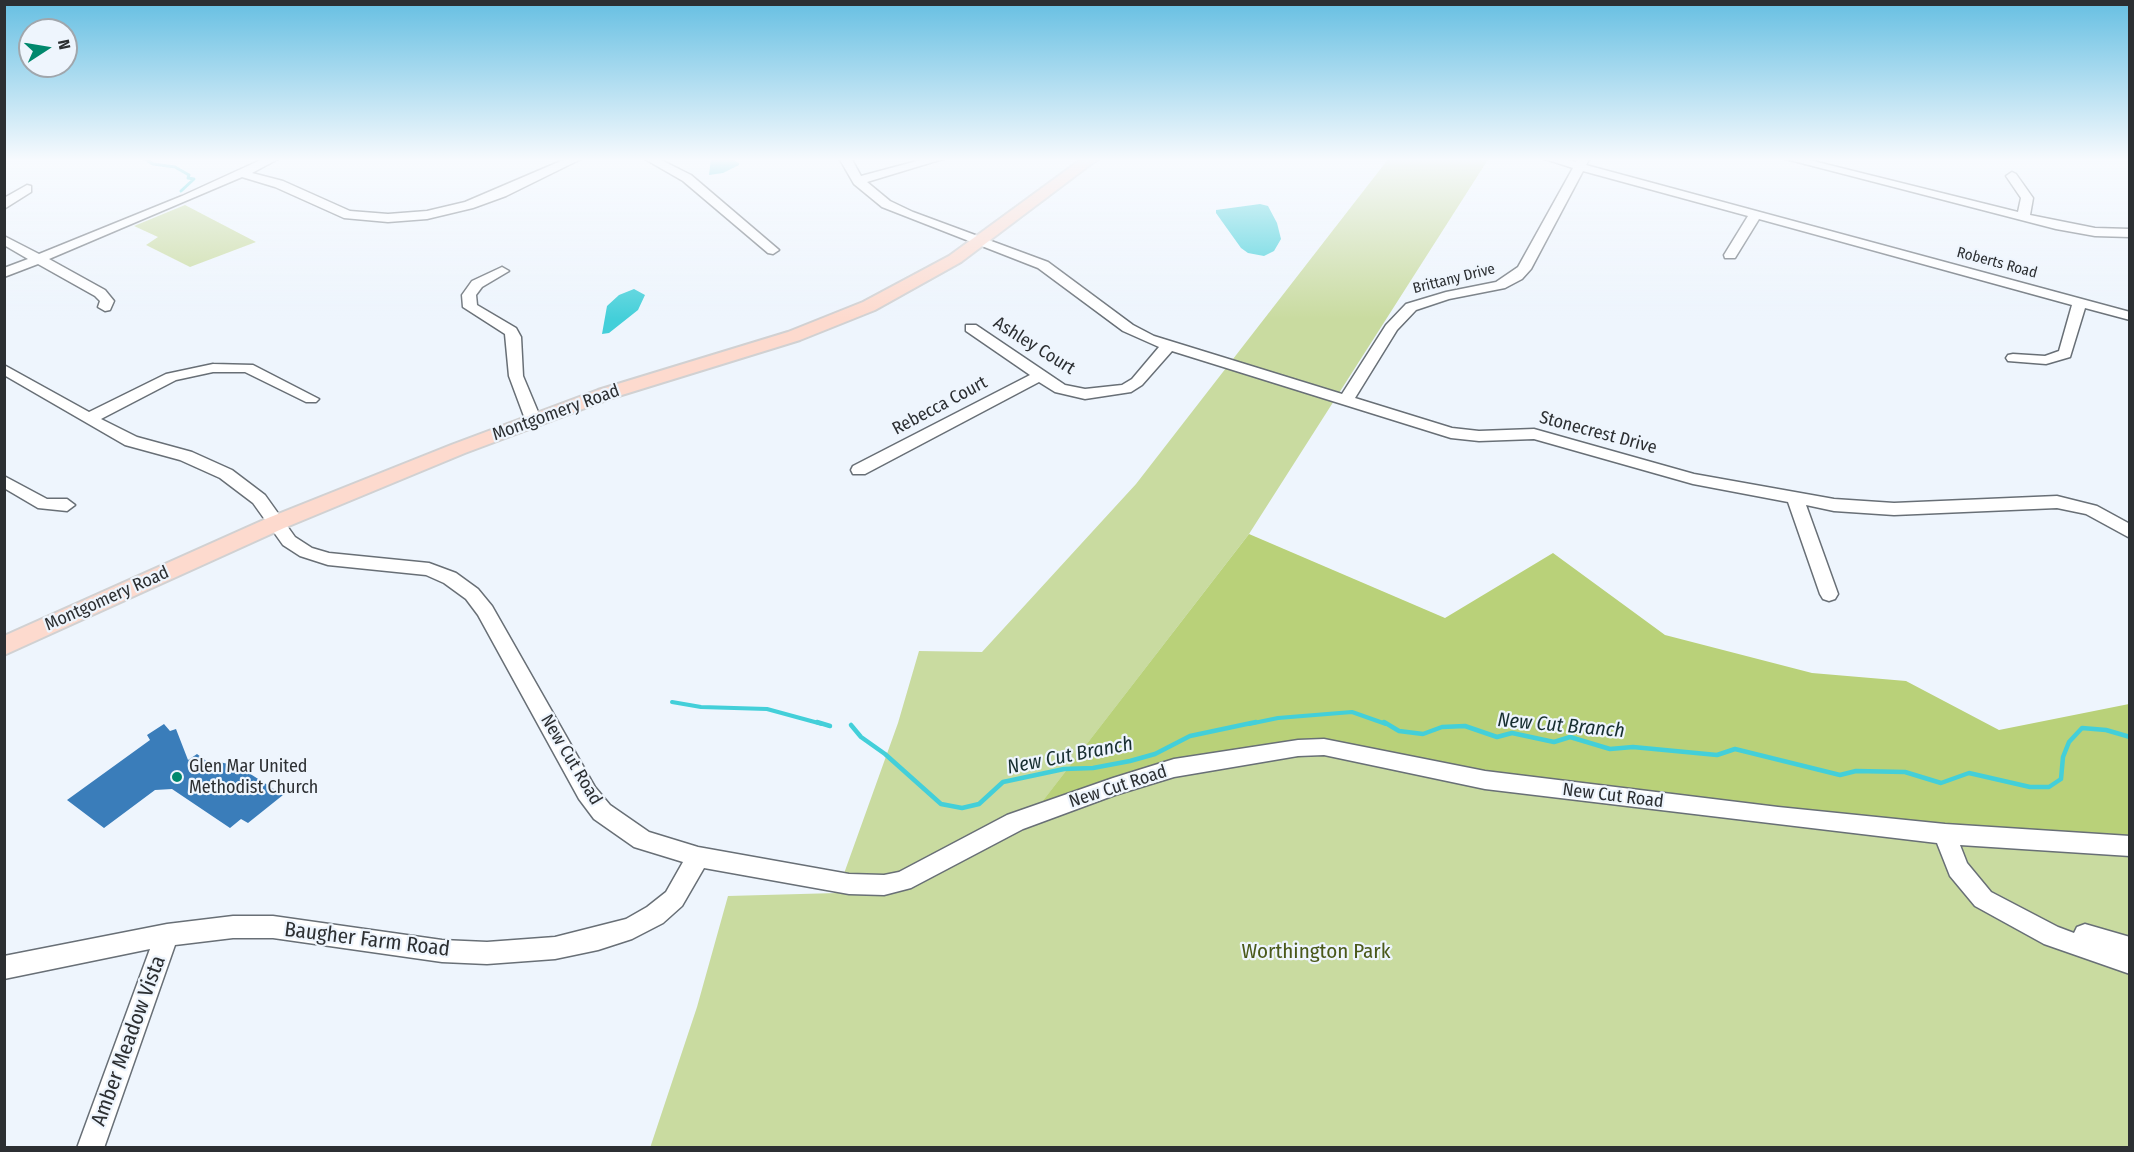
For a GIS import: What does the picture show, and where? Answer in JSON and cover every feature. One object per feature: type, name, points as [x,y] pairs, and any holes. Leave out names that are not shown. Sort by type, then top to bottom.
[{"type":"main road","name":"Montgomery Road","points":[[4,646],[276,523],[533,420],[648,380],[754,350],[831,322],[903,289],[981,240],[1019,212]]},
{"type":"street","points":[[4,273],[153,212]]},
{"type":"street","points":[[343,212],[388,218],[441,212]]},
{"type":"street","points":[[727,212],[773,250]]},
{"type":"street","name":"Stonecrest Drive","points":[[902,212],[1043,265],[1128,328],[1168,346],[1451,433],[1479,436],[1534,434],[1693,479],[1795,499],[1894,509],[2056,502],[2091,510],[2130,532]]},
{"type":"street","name":"Brittany Drive","points":[[1346,400],[1391,328],[1411,307],[1446,296],[1500,285],[1517,276],[1524,269],[1554,212]]},
{"type":"street","name":"Roberts Road","points":[[1752,212],[2130,316]]},
{"type":"street","points":[[2002,212],[2077,229],[2130,233]]},
{"type":"street","points":[[2023,217],[2024,212]]},
{"type":"street","points":[[1730,255],[1756,213]]},
{"type":"street","points":[[4,240],[100,293],[105,297],[105,307]]},
{"type":"street","points":[[502,271],[477,284],[469,302],[470,307],[505,327],[514,337],[516,376],[533,420]]},
{"type":"street","points":[[2013,358],[2046,360],[2065,354],[2080,302]]},
{"type":"street","name":"Ashley Court","points":[[971,328],[1039,376],[1072,392],[1113,392],[1137,382],[1168,346]]},
{"type":"street","points":[[88,419],[171,377],[213,368],[248,368],[311,399]]},
{"type":"street","name":"New Cut Road","points":[[4,369],[88,419],[131,441],[186,456],[226,474],[259,499],[289,541],[306,552],[328,559],[429,569],[450,578],[472,594],[485,611],[587,793],[602,812],[642,840],[698,857],[857,885],[884,885],[903,881],[1016,822],[1113,787],[1174,768],[1298,748],[1324,747],[1440,772],[1542,787],[1945,834],[2130,846]]},
{"type":"street","name":"Rebecca Court","points":[[859,470],[1039,376]]},
{"type":"street","points":[[4,481],[44,504],[67,505]]},
{"type":"street","points":[[1795,499],[1828,594]]},
{"type":"street","points":[[1945,834],[1950,852],[1969,884],[1983,899],[2052,936],[2130,963]]},
{"type":"street","name":"Baugher Farm Road","points":[[4,968],[167,935],[233,927],[273,927],[441,951],[487,952],[555,948],[598,939],[632,928],[655,915],[674,899],[698,857]]},
{"type":"street","points":[[2010,914],[2130,948]]},
{"type":"street","name":"Amber Meadow Vista","points":[[90,1148],[167,935]]},
{"type":"green space","points":[[169,212],[198,212],[256,242],[190,267],[146,245],[158,237],[134,226]]},
{"type":"green space","name":"Worthington Park","points":[[1347,212],[1455,212],[1249,534],[1022,828],[1178,775],[1256,761],[1324,756],[1564,798],[1890,837],[2129,851],[2129,1147],[650,1148],[697,1007],[728,896],[837,893],[898,723],[919,651],[982,652],[1136,484]]},
{"type":"green space","points":[[1249,534],[1445,618],[1553,553],[1665,635],[1812,673],[1906,681],[1999,730],[2129,704],[2129,851],[1890,837],[1564,798],[1324,756],[1256,761],[1178,775],[1021,829]]},
{"type":"water","points":[[1271,212],[1281,239],[1274,251],[1264,256],[1248,253],[1241,248],[1216,213]]},
{"type":"water","points":[[634,289],[645,295],[638,310],[609,333],[602,334],[607,306],[619,295]]},
{"type":"building","name":"Glen Mar United Methodist Church","points":[[164,724],[170,731],[176,729],[188,760],[197,754],[213,766],[219,762],[238,766],[283,795],[248,823],[241,819],[230,828],[172,789],[155,790],[104,828],[67,800],[150,740],[147,735]]},
{"type":"waterway","points":[[672,702],[701,707],[767,709],[822,724]]},
{"type":"waterway","name":"New Cut Branch","points":[[1249,724],[1278,718],[1352,712],[1386,724]]},
{"type":"waterway","points":[[817,722],[830,726]]},
{"type":"waterway","name":"New Cut Branch","points":[[851,725],[861,737],[885,754],[941,804],[962,808],[979,804],[1003,782],[1064,769],[1093,768],[1130,761],[1155,754],[1190,736],[1256,722]]},
{"type":"waterway","name":"New Cut Branch","points":[[1384,722],[1399,731],[1423,734],[1442,727],[1465,726],[1497,737],[1512,733],[1554,742],[1570,737],[1610,749],[1633,747],[1717,755],[1735,749],[1840,775],[1856,771],[1905,772],[1941,783],[1969,773],[2030,787],[2049,787],[2061,779],[2063,757],[2069,742],[2082,728],[2106,730],[2130,737]]},
{"type":"place","name":"Glen Mar United Methodist Church","points":[[177,777]]}]
